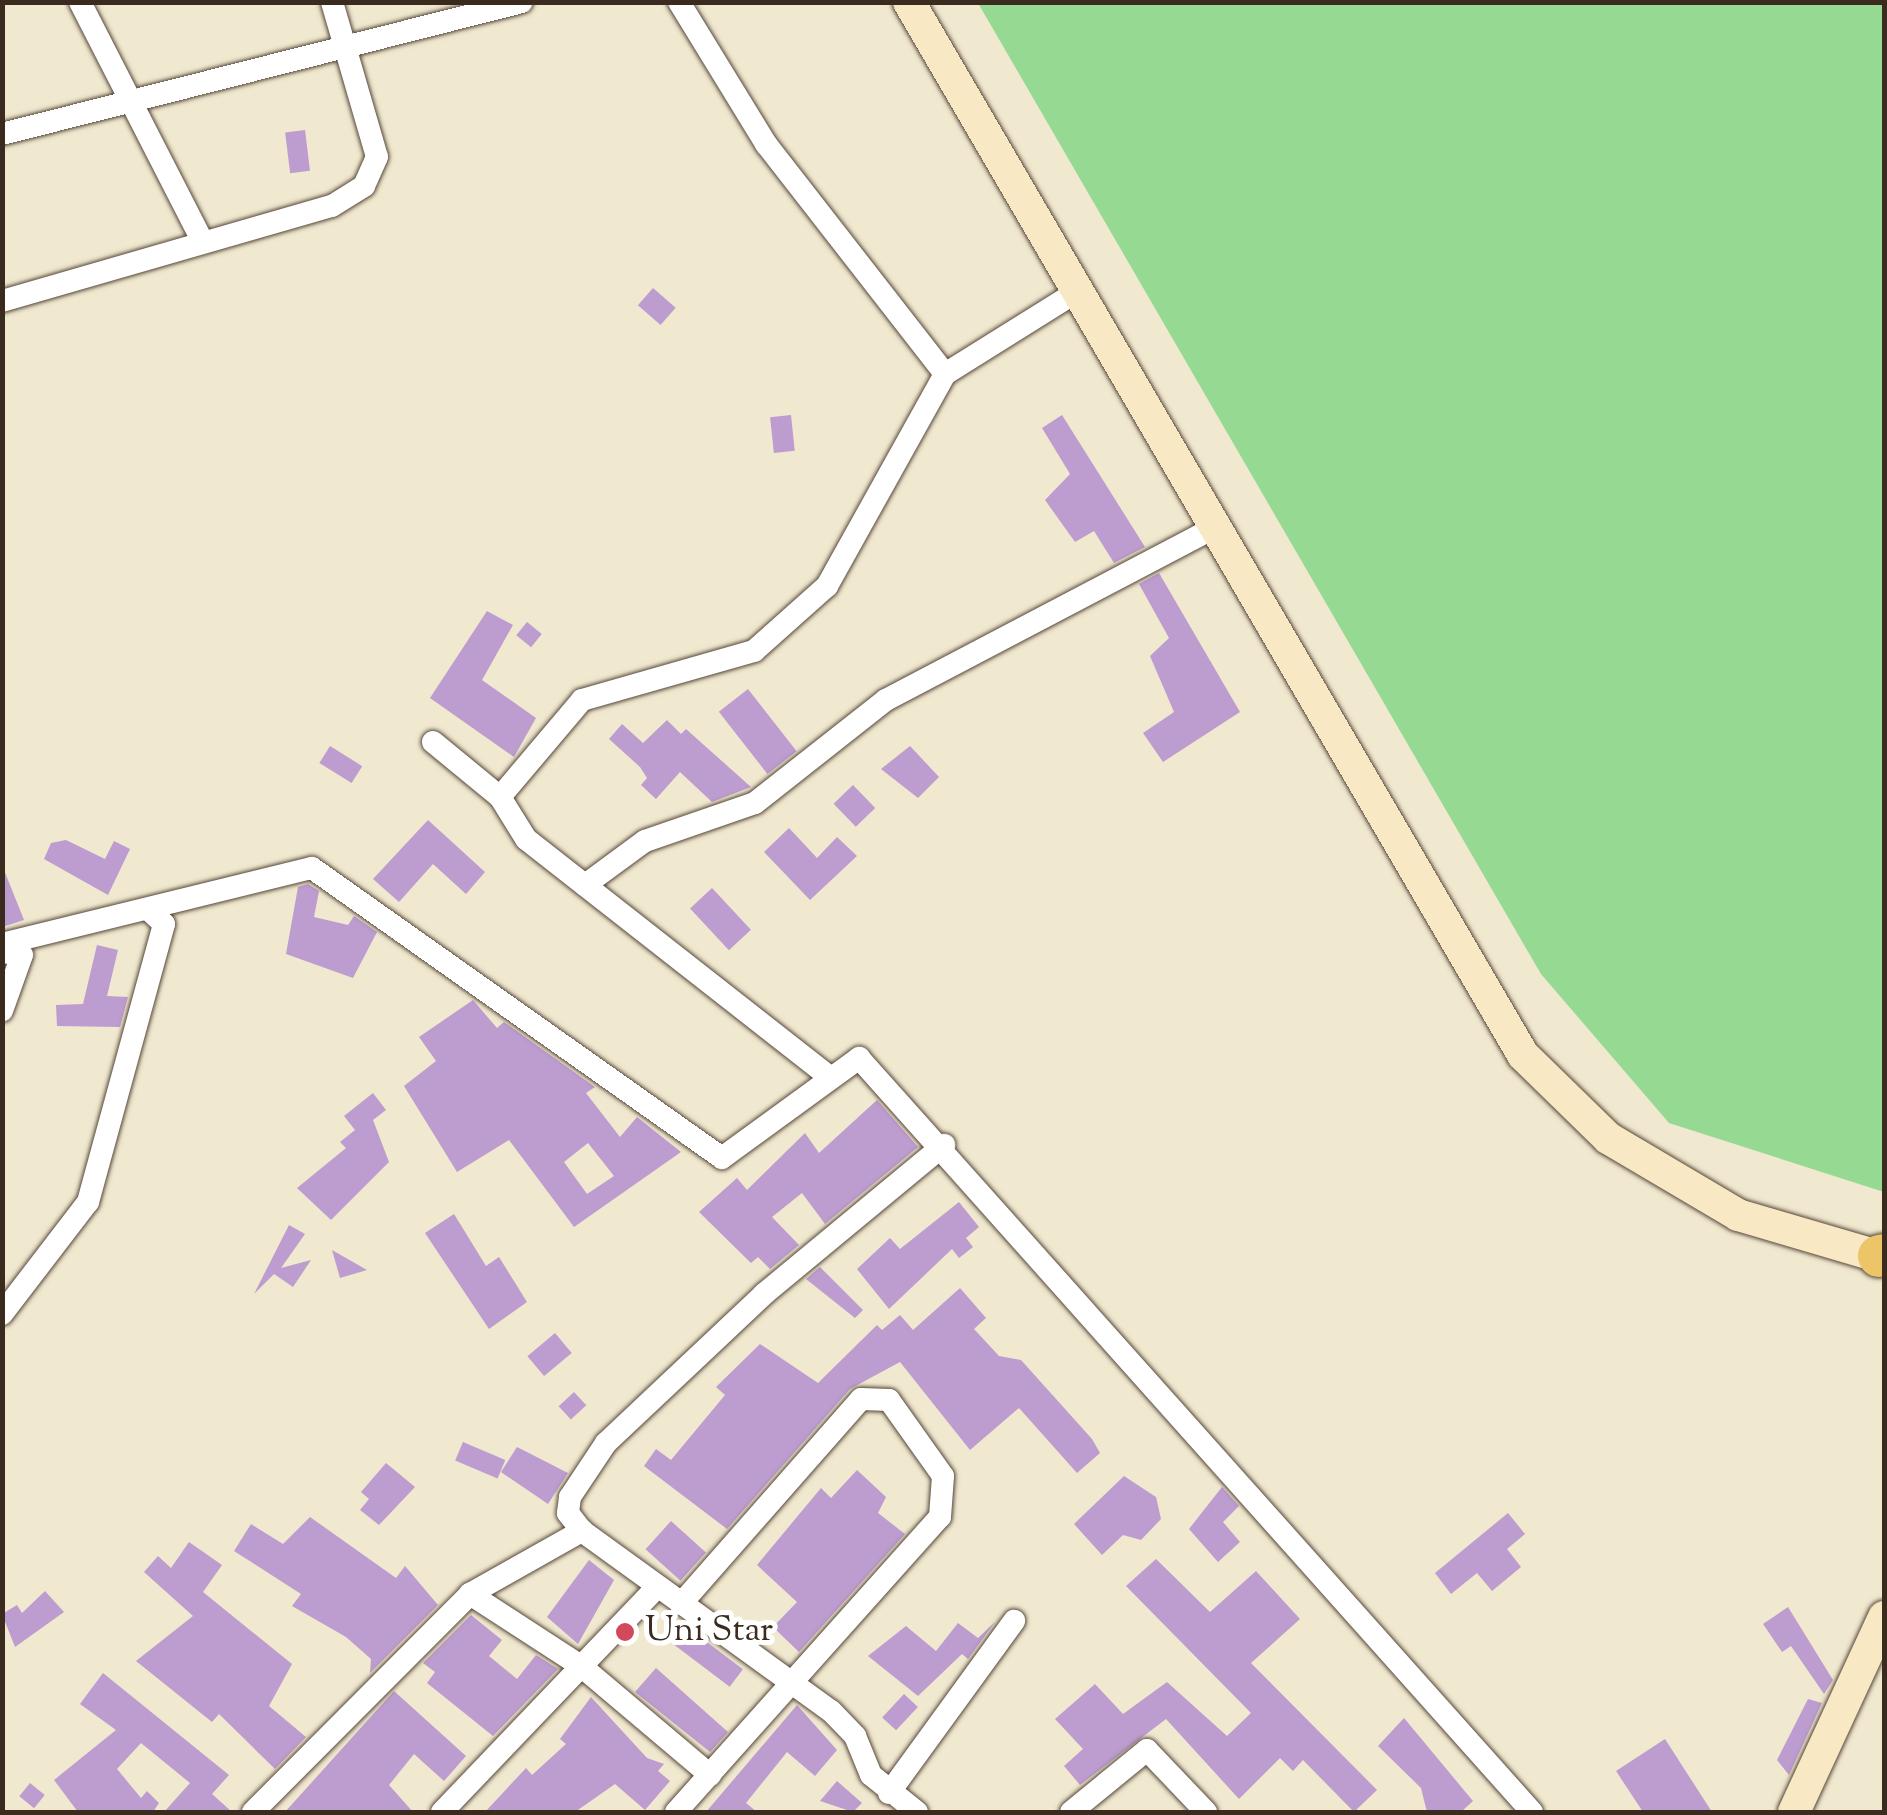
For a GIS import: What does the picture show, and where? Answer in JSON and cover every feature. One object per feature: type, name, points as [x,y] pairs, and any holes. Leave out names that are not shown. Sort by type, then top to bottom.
[{"type":"street","points":[[80,2],[200,237]]},
{"type":"street","points":[[9,294],[200,237],[332,206],[374,177],[377,158],[332,2]]},
{"type":"street","points":[[3,133],[134,104],[522,2]]},
{"type":"street","points":[[678,2],[766,144],[945,374]]},
{"type":"street","points":[[909,2],[1523,1055],[1608,1138],[1738,1216],[1883,1256]]},
{"type":"street","points":[[500,797],[582,700],[754,651],[827,586],[945,374],[1078,292]]},
{"type":"street","points":[[584,885],[645,841],[756,803],[886,700],[1215,527]]},
{"type":"street","points":[[433,742],[500,797],[526,839],[827,1075]]},
{"type":"street","points":[[2,944],[312,868],[722,1158],[827,1075],[859,1058],[944,1145],[1526,1811]]},
{"type":"street","points":[[2,1314],[88,1202],[164,924],[148,910]]},
{"type":"street","points":[[2,952],[22,955],[2,1011]]},
{"type":"street","points":[[917,1812],[889,1793],[856,1736],[793,1684],[654,1588],[582,1531],[568,1513],[570,1498],[606,1444],[764,1294],[944,1145]]},
{"type":"street","points":[[676,1812],[947,1510],[943,1476],[889,1400],[861,1399],[807,1450],[681,1604]]},
{"type":"street","points":[[253,1812],[470,1594],[582,1531]]},
{"type":"street","points":[[442,1812],[654,1588]]},
{"type":"street","points":[[470,1594],[581,1666],[710,1775]]},
{"type":"street","points":[[1792,1810],[1884,1617]]},
{"type":"street","points":[[889,1793],[1014,1621]]},
{"type":"street","points":[[1071,1812],[1146,1750],[1206,1812]]},
{"type":"green space","points":[[978,3],[1884,3],[1884,1192],[1669,1123],[1541,974]]},
{"type":"building","points":[[305,130],[310,171],[290,173],[285,132]]},
{"type":"building","points":[[653,288],[676,308],[661,325],[638,305]]},
{"type":"building","points":[[791,415],[795,451],[774,453],[770,417]]},
{"type":"building","points":[[1062,415],[1145,547],[1114,563],[1094,531],[1075,542],[1045,500],[1070,474],[1042,428]]},
{"type":"building","points":[[1159,573],[1240,712],[1163,762],[1143,733],[1174,712],[1150,656],[1169,638],[1139,584]]},
{"type":"building","points":[[487,611],[513,625],[482,680],[536,718],[514,757],[430,698]]},
{"type":"building","points":[[527,622],[542,634],[531,647],[516,635]]},
{"type":"building","points":[[748,689],[797,751],[767,774],[719,712]]},
{"type":"building","points":[[667,720],[681,734],[686,729],[751,787],[712,802],[680,772],[656,799],[641,785],[647,778],[640,767],[609,739],[622,724],[643,743]]},
{"type":"building","points":[[330,746],[362,766],[352,783],[319,763]]},
{"type":"building","points":[[910,746],[939,777],[918,798],[881,769]]},
{"type":"building","points":[[853,785],[875,808],[856,827],[834,804]]},
{"type":"building","points":[[428,820],[485,872],[466,894],[433,864],[399,902],[373,879]]},
{"type":"building","points":[[789,828],[817,858],[837,837],[857,856],[810,900],[764,852]]},
{"type":"building","points":[[66,840],[105,859],[114,841],[130,849],[108,895],[44,859],[51,843]]},
{"type":"building","points":[[2,865],[24,920],[2,927]]},
{"type":"building","points":[[308,884],[319,891],[314,917],[348,925],[354,916],[377,932],[353,978],[286,954],[298,887]]},
{"type":"building","points":[[712,888],[751,930],[729,950],[690,908]]},
{"type":"building","points":[[97,945],[118,950],[107,996],[128,997],[120,1027],[57,1026],[56,1005],[83,1004]]},
{"type":"building","points":[[473,1000],[497,1028],[504,1022],[595,1087],[586,1093],[620,1137],[637,1117],[681,1152],[574,1227],[509,1140],[457,1172],[404,1086],[436,1061],[419,1037]],"holes":[[[588,1143],[614,1176],[587,1194],[564,1162]]]},
{"type":"building","points":[[373,1093],[386,1110],[373,1120],[389,1162],[331,1220],[297,1188],[346,1148],[340,1142],[355,1130],[344,1116]]},
{"type":"building","points":[[877,1100],[918,1147],[825,1224],[802,1193],[772,1217],[799,1245],[770,1269],[758,1257],[751,1263],[699,1212],[737,1178],[747,1190],[805,1133],[819,1153]]},
{"type":"building","points":[[959,1202],[979,1227],[966,1238],[973,1247],[959,1258],[952,1249],[889,1309],[857,1269],[890,1238],[900,1249]]},
{"type":"building","points":[[454,1214],[486,1266],[499,1257],[527,1302],[489,1329],[425,1233]]},
{"type":"building","points":[[289,1225],[305,1234],[281,1268],[311,1260],[293,1287],[274,1274],[254,1294]]},
{"type":"building","points":[[332,1250],[367,1270],[340,1278]]},
{"type":"building","points":[[820,1267],[863,1310],[855,1318],[806,1279]]},
{"type":"building","points":[[960,1288],[986,1318],[974,1329],[999,1356],[1021,1360],[1092,1439],[1100,1453],[1077,1473],[1019,1408],[970,1450],[900,1362],[850,1389],[727,1529],[644,1466],[656,1449],[671,1460],[725,1395],[716,1387],[760,1344],[818,1383],[877,1325],[882,1330],[900,1315],[913,1330]]},
{"type":"building","points":[[555,1333],[572,1353],[544,1376],[527,1356]]},
{"type":"building","points":[[574,1392],[586,1405],[571,1419],[559,1406]]},
{"type":"building","points":[[463,1442],[505,1460],[498,1478],[455,1460]]},
{"type":"building","points":[[517,1447],[568,1473],[548,1504],[501,1472]]},
{"type":"building","points":[[386,1463],[415,1487],[379,1525],[360,1510],[369,1499],[361,1492]]},
{"type":"building","points":[[857,1470],[886,1497],[878,1513],[905,1534],[799,1652],[773,1627],[797,1602],[757,1565],[821,1488],[831,1498]]},
{"type":"building","points":[[1124,1476],[1156,1497],[1161,1519],[1141,1540],[1123,1535],[1102,1555],[1074,1524]]},
{"type":"building","points":[[1222,1487],[1239,1506],[1223,1522],[1240,1542],[1218,1562],[1189,1529]]},
{"type":"building","points":[[1508,1513],[1525,1534],[1507,1549],[1521,1567],[1492,1591],[1477,1573],[1451,1594],[1435,1573]]},
{"type":"building","points":[[310,1517],[396,1578],[405,1566],[438,1605],[370,1673],[371,1659],[346,1637],[292,1606],[301,1594],[234,1551],[251,1524],[283,1544]]},
{"type":"building","points":[[671,1521],[706,1552],[681,1581],[646,1549]]},
{"type":"building","points":[[189,1542],[222,1565],[203,1592],[292,1664],[269,1706],[306,1737],[275,1769],[219,1714],[212,1722],[136,1661],[193,1616],[144,1572],[158,1556],[171,1568]]},
{"type":"building","points":[[1156,1559],[1210,1612],[1256,1571],[1300,1619],[1251,1663],[1377,1790],[1354,1812],[1303,1760],[1293,1771],[1280,1758],[1239,1799],[1166,1719],[1080,1785],[1064,1766],[1083,1749],[1055,1719],[1095,1684],[1123,1714],[1167,1682],[1227,1736],[1251,1713],[1126,1586]]},
{"type":"building","points":[[589,1560],[614,1580],[578,1644],[547,1617]]},
{"type":"building","points":[[45,1591],[64,1612],[15,1647],[2,1614],[17,1605],[22,1613]]},
{"type":"building","points":[[1788,1607],[1833,1680],[1824,1694],[1791,1646],[1782,1652],[1763,1624]]},
{"type":"building","points":[[471,1615],[502,1640],[489,1656],[517,1679],[536,1655],[558,1669],[493,1736],[427,1683],[435,1672],[423,1663]]},
{"type":"building","points":[[995,1622],[968,1659],[962,1654],[918,1696],[868,1656],[906,1626],[936,1651],[958,1623],[978,1638]]},
{"type":"building","points":[[687,1627],[743,1669],[730,1687],[674,1645]]},
{"type":"building","points":[[656,1668],[728,1732],[710,1752],[635,1692]]},
{"type":"building","points":[[103,1673],[229,1775],[212,1794],[232,1812],[164,1812],[190,1783],[141,1743],[117,1769],[141,1798],[147,1791],[159,1803],[153,1812],[78,1812],[54,1780],[116,1730],[80,1704]]},
{"type":"building","points":[[394,1691],[466,1756],[444,1781],[414,1754],[389,1785],[413,1812],[285,1812]]},
{"type":"building","points":[[904,1694],[918,1707],[896,1730],[882,1717]]},
{"type":"building","points":[[591,1697],[647,1758],[664,1764],[658,1771],[670,1781],[645,1810],[615,1784],[575,1812],[485,1812],[526,1768],[532,1775],[566,1744],[560,1739]]},
{"type":"building","points":[[1808,1699],[1822,1703],[1789,1775],[1777,1760]]},
{"type":"building","points":[[797,1705],[837,1750],[815,1776],[787,1752],[746,1803],[757,1812],[706,1812]]},
{"type":"building","points":[[1404,1718],[1473,1801],[1461,1812],[1427,1812],[1421,1788],[1378,1746]]},
{"type":"building","points":[[1665,1739],[1712,1812],[1643,1812],[1616,1771]]},
{"type":"building","points":[[837,1781],[862,1803],[853,1812],[820,1801]]},
{"type":"building","points":[[30,1783],[45,1795],[34,1808],[19,1796]]},
{"type":"place","name":"Uni Star","points":[[625,1632]]}]
